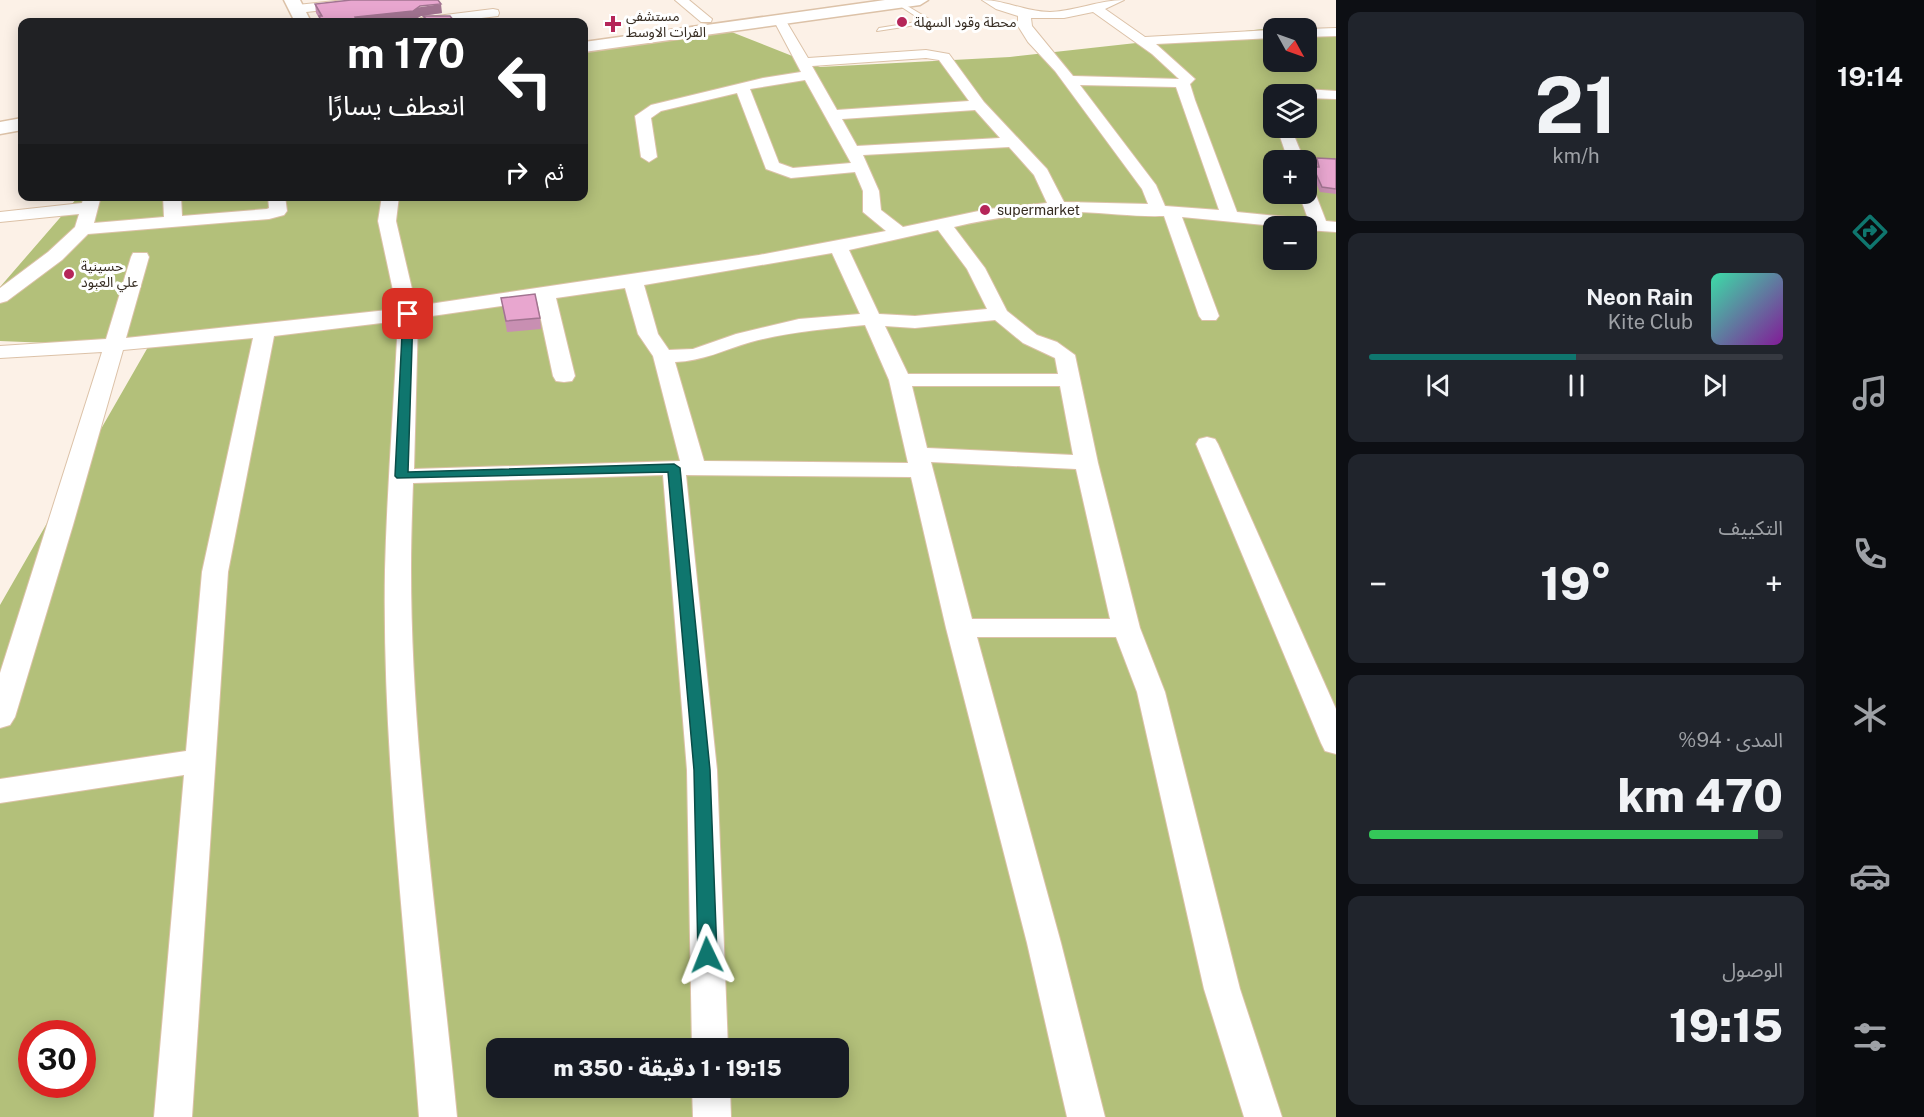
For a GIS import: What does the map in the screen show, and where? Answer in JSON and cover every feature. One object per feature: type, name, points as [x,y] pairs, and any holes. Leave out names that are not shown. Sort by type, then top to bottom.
[{"type":"main road","points":[[588,47],[850,0]]},
{"type":"main road","points":[[588,35],[706,19],[920,0]]},
{"type":"main road","points":[[0,116],[18,113]]},
{"type":"main road","points":[[0,128],[18,125]]},
{"type":"street","points":[[297,11],[380,0]]},
{"type":"street","points":[[481,0],[498,18]]},
{"type":"street","points":[[681,0],[706,19]]},
{"type":"street","points":[[988,0],[1008,11],[1024,15],[1055,16],[1095,8],[1118,0]]},
{"type":"street","points":[[1070,80],[1182,83],[1188,79],[1141,40],[1095,8]]},
{"type":"street","points":[[784,11],[805,69],[861,167],[871,191],[872,212],[901,234]]},
{"type":"street","points":[[1024,15],[1025,26],[1033,39],[1070,80],[1165,211],[1209,316]]},
{"type":"street","points":[[1317,33],[1336,32]]},
{"type":"street","points":[[1141,40],[1263,34]]},
{"type":"street","points":[[649,157],[643,116],[656,108],[805,69],[926,54],[944,57],[979,105],[1041,173],[1059,207]]},
{"type":"street","points":[[1182,83],[1191,115],[1230,216]]},
{"type":"street","points":[[742,87],[772,166],[791,173],[861,167]]},
{"type":"street","points":[[1317,94],[1336,95]]},
{"type":"street","points":[[832,115],[979,105]]},
{"type":"street","points":[[852,151],[1011,142]]},
{"type":"street","points":[[172,201],[172,220]]},
{"type":"street","points":[[83,229],[172,220],[269,214],[278,211],[277,201]]},
{"type":"street","points":[[389,201],[387,221],[408,314],[398,570],[400,668],[409,809],[426,970],[438,1117]]},
{"type":"street","points":[[0,217],[92,202],[83,229],[55,256],[0,297]]},
{"type":"street","points":[[1315,204],[1328,226]]},
{"type":"street","points":[[0,352],[114,347],[264,333],[408,314],[633,281],[838,246],[983,215],[1059,207],[1165,211],[1328,226]]},
{"type":"street","points":[[943,224],[976,268],[999,314],[1030,339],[1050,346],[1065,355],[1086,463],[1126,628],[1151,692],[1222,989],[1263,1117]]},
{"type":"street","points":[[838,246],[900,380],[960,628],[1044,943],[1086,1117]]},
{"type":"street","points":[[0,717],[140,257]]},
{"type":"street","points":[[633,281],[648,334],[663,356],[684,468],[702,770],[710,1038]]},
{"type":"street","points":[[545,293],[564,376]]},
{"type":"street","points":[[663,356],[695,355],[743,338],[799,325],[871,319],[915,322],[999,314]]},
{"type":"street","points":[[173,1117],[215,572],[264,333]]},
{"type":"street","points":[[900,380],[1071,380]]},
{"type":"street","points":[[1207,444],[1336,743]]},
{"type":"street","points":[[402,476],[919,463],[1086,463]]},
{"type":"street","points":[[960,628],[1126,628]]},
{"type":"street","points":[[0,791],[201,761]]},
{"type":"street","points":[[711,1098],[712,1117]]},
{"type":"lane","points":[[879,30],[927,22],[899,3]]},
{"type":"green space","points":[[724,29],[820,67],[1010,57],[1263,29],[1263,72],[1317,72],[1317,33],[1336,36],[1336,1117],[0,1117],[0,605],[148,347],[0,341],[0,287],[75,201],[588,201],[588,50]]},
{"type":"building","points":[[351,0],[438,0],[441,4],[420,6],[413,11],[356,18],[320,18],[319,16],[322,16],[315,4]]},
{"type":"building","points":[[423,16],[450,16],[452,18],[425,18]]},
{"type":"building","points":[[1317,158],[1336,159],[1336,189],[1322,187],[1317,176],[1317,167],[1319,167]]},
{"type":"building","points":[[535,294],[540,318],[506,321],[501,298]]},
{"type":"place","name":"محطة وقود السهلة","points":[[902,22]]},
{"type":"place","name":"مستشفى الفرات الاوسط","points":[[613,24]]},
{"type":"place","name":"supermarket","points":[[985,210]]},
{"type":"place","name":"حسينية علي العبود","points":[[69,274]]},
{"type":"route","points":[[408,314],[402,476],[674,468],[702,770],[707,955]]}]
